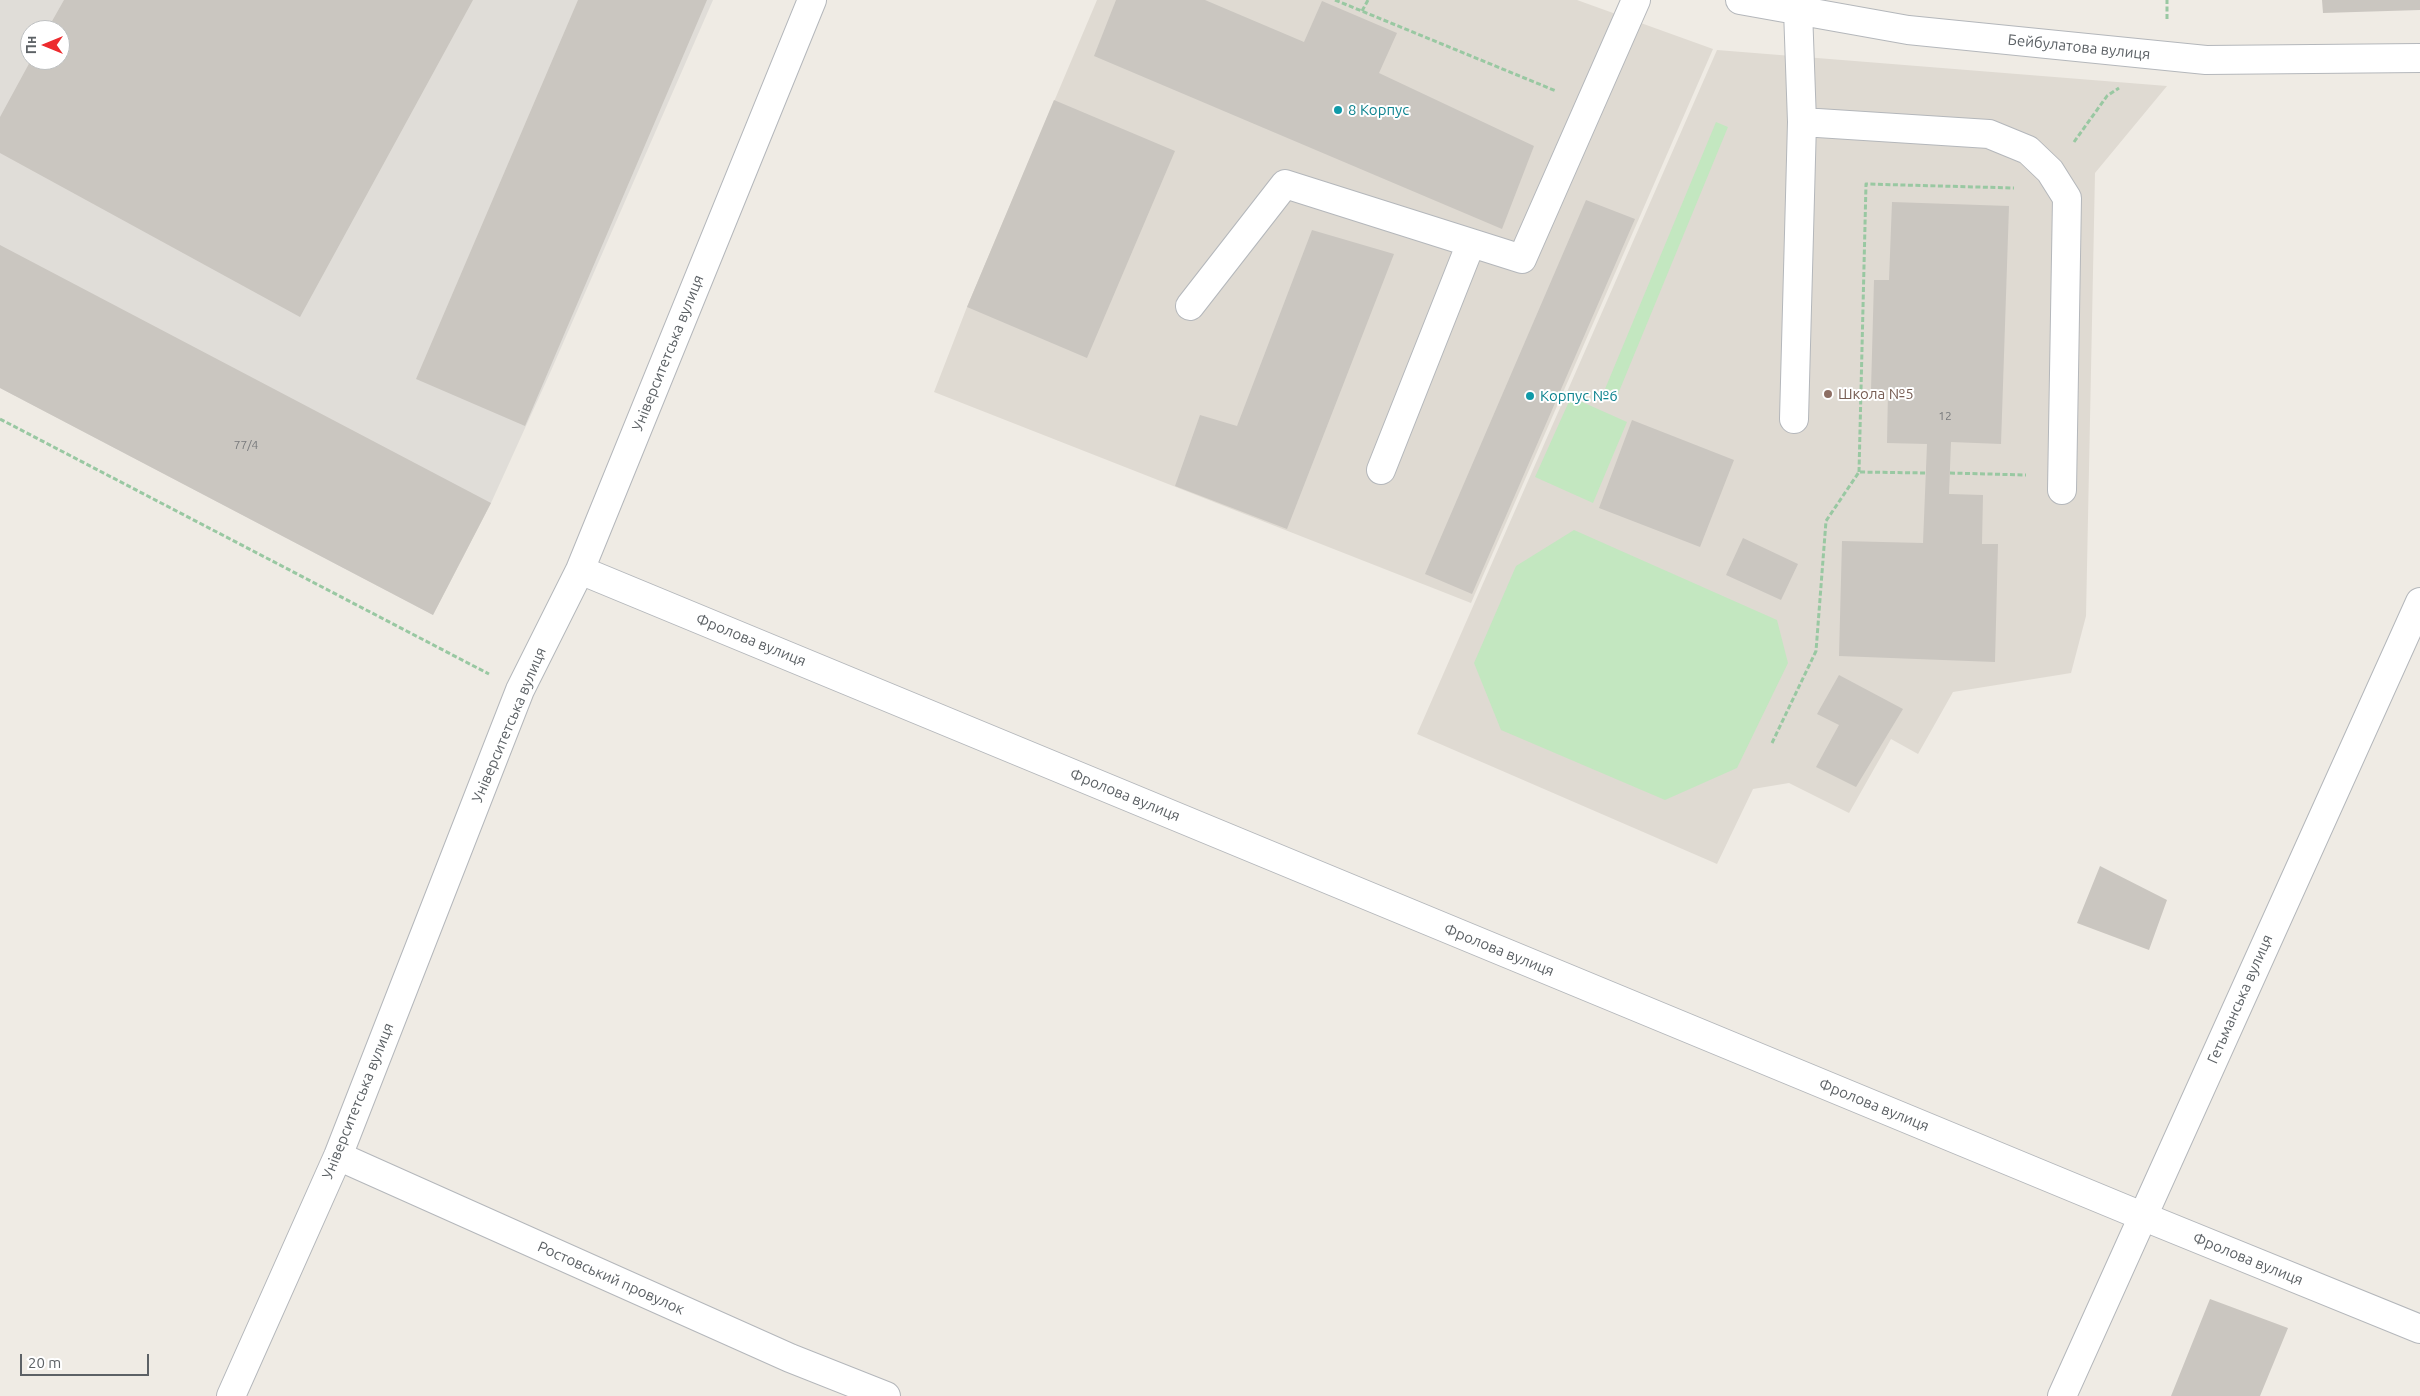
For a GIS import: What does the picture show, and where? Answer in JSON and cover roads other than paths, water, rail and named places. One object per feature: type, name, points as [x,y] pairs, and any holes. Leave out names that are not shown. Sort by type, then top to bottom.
[{"type":"street","name":"Університетська вулиця","points":[[231,1396],[338,1156],[520,690],[580,570],[812,0]]},
{"type":"street","points":[[1190,306],[1285,184],[1522,260],[1636,0]]},
{"type":"street","name":"Бейбулатова вулиця","points":[[1740,0],[1908,30],[2206,60],[2420,58]]},
{"type":"street","points":[[1794,419],[1802,122],[1798,10]]},
{"type":"street","points":[[1802,122],[1989,134],[2028,150],[2050,171],[2067,198],[2062,490]]},
{"type":"street","points":[[1381,470],[1471,243]]},
{"type":"street","name":"Фролова вулиця","points":[[580,570],[2142,1216],[2420,1329]]},
{"type":"street","name":"Гетьманська вулиця","points":[[2062,1396],[2420,602]]},
{"type":"street","name":"Ростовський провулок","points":[[338,1156],[790,1358],[886,1396]]},
{"type":"place","name":"8 Корпус","points":[[1338,110]]},
{"type":"place","name":"Школа №5","points":[[1828,394]]},
{"type":"place","name":"Корпус №6","points":[[1530,396]]}]
